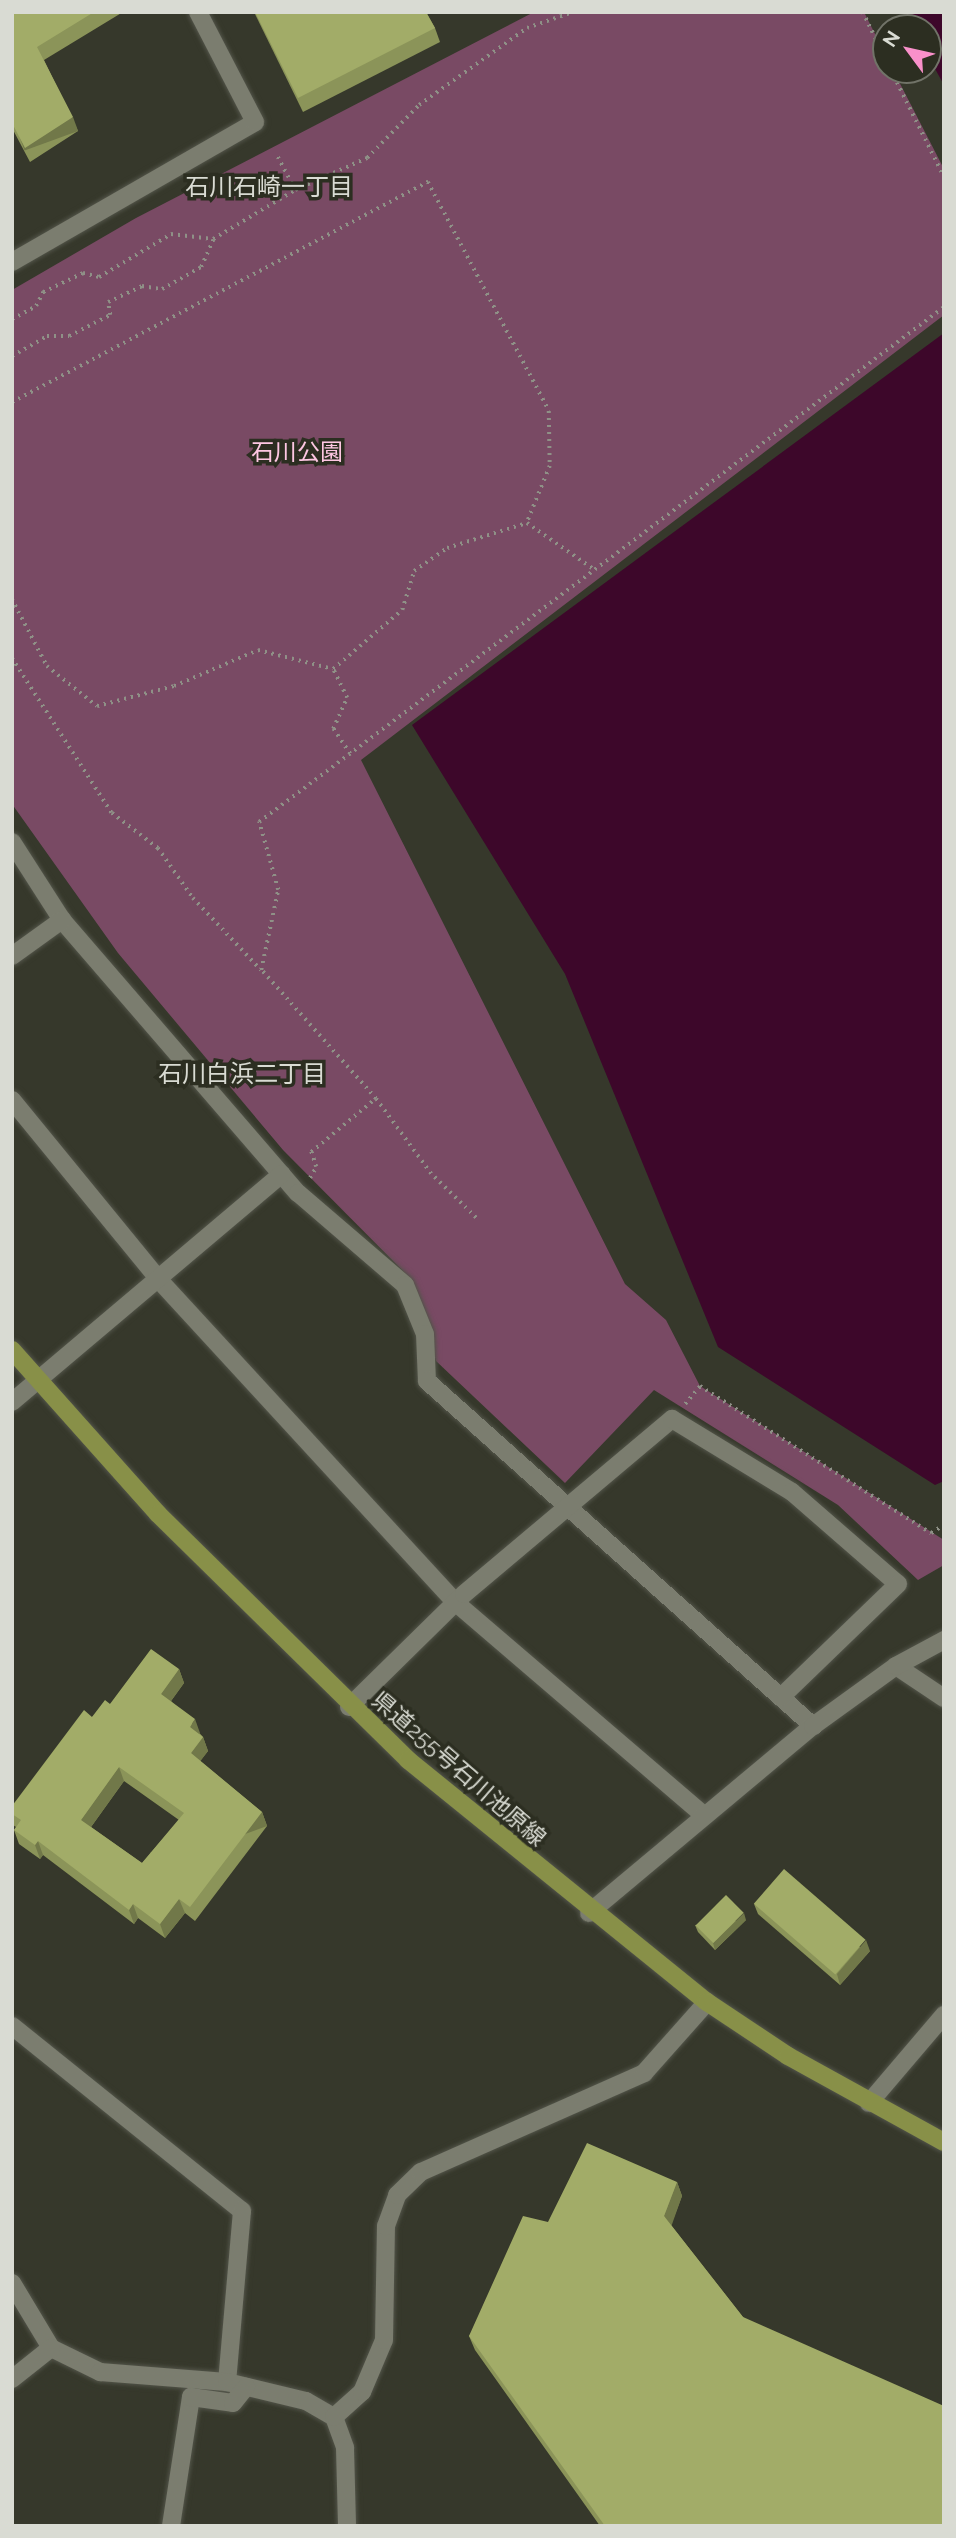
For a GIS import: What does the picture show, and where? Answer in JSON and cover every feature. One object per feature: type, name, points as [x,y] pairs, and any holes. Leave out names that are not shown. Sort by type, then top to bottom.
[{"type":"main road","name":"県道255号石川池原線","points":[[12,1350],[158,1514],[349,1707],[589,1913],[707,2002],[869,2103],[944,2142]]},
{"type":"street","points":[[12,262],[255,122],[198,12]]},
{"type":"street","points":[[12,842],[62,920],[282,1174],[405,1284],[425,1334],[427,1381],[568,1504],[813,1726]]},
{"type":"street","points":[[12,956],[62,920]]},
{"type":"street","points":[[12,1100],[160,1281],[455,1602],[702,1814]]},
{"type":"street","points":[[12,1402],[160,1281],[282,1174]]},
{"type":"street","points":[[349,1707],[455,1602],[672,1419],[792,1492],[898,1584],[781,1697]]},
{"type":"street","points":[[589,1913],[702,1814],[813,1726],[896,1666],[944,1640]]},
{"type":"street","points":[[896,1666],[944,1698]]},
{"type":"street","points":[[334,2417],[362,2392],[384,2340],[386,2226],[397,2195],[421,2172],[644,2073],[707,2002]]},
{"type":"street","points":[[869,2103],[944,2015]]},
{"type":"street","points":[[12,2026],[242,2211],[227,2382]]},
{"type":"street","points":[[12,2283],[51,2348],[100,2372],[227,2382],[306,2401],[334,2417],[345,2448],[347,2526]]},
{"type":"street","points":[[12,2379],[51,2348]]},
{"type":"street","points":[[171,2526],[191,2397],[233,2403],[246,2387]]},
{"type":"path","points":[[12,356],[47,335],[69,336],[110,315],[108,302],[142,286],[162,289],[201,267],[213,239],[295,190],[367,158],[419,105],[527,27],[573,12]]},
{"type":"path","points":[[863,12],[872,31]]},
{"type":"path","points":[[898,84],[944,177]]},
{"type":"path","points":[[276,155],[295,190]]},
{"type":"path","points":[[12,402],[428,182],[549,411],[550,466],[527,523]]},
{"type":"path","points":[[12,319],[36,306],[43,292],[83,273],[99,277],[171,234],[213,239]]},
{"type":"path","points":[[261,970],[278,890],[260,822],[944,307]]},
{"type":"path","points":[[527,523],[595,570]]},
{"type":"path","points":[[333,669],[402,610],[414,571],[447,548],[527,523]]},
{"type":"path","points":[[12,599],[47,666],[97,706],[174,686],[258,650],[333,669]]},
{"type":"path","points":[[12,658],[112,813],[158,848],[194,898],[376,1098],[431,1174],[476,1218]]},
{"type":"path","points":[[333,669],[347,698],[333,729],[350,754]]},
{"type":"path","points":[[307,1183],[316,1167],[311,1152],[376,1098]]},
{"type":"path","points":[[672,1419],[700,1385],[931,1533],[944,1525]]},
{"type":"green space","name":"石川公園","points":[[534,12],[864,12],[872,28],[872,84],[900,84],[944,169],[944,315],[361,760],[625,1284],[666,1320],[700,1386],[944,1540],[944,1565],[918,1580],[838,1505],[654,1390],[565,1483],[436,1361],[409,1277],[283,1150],[118,953],[12,804],[12,290],[136,218]]},
{"type":"shaded area","points":[[904,12],[944,12],[944,85],[942,14]]},
{"type":"shaded area","points":[[944,333],[944,1481],[935,1485],[718,1347],[565,974],[412,725]]},
{"type":"building","points":[[12,12],[94,12],[37,47],[73,117],[25,148],[12,123]]},
{"type":"building","points":[[255,12],[426,12],[435,28],[298,98]]},
{"type":"building","points":[[151,1649],[179,1669],[161,1694],[195,1719],[190,1727],[203,1737],[191,1753],[262,1812],[190,1907],[179,1899],[160,1924],[133,1904],[129,1910],[38,1841],[35,1845],[14,1830],[21,1820],[12,1814],[12,1806],[84,1710],[92,1717],[105,1700],[110,1704]],"holes":[[[119,1767],[184,1813],[142,1863],[81,1820]]]},
{"type":"building","points":[[784,1869],[866,1940],[835,1975],[754,1904]]},
{"type":"building","points":[[726,1895],[744,1913],[713,1943],[696,1925]]},
{"type":"building","points":[[587,2143],[677,2182],[664,2216],[743,2317],[944,2406],[944,2526],[605,2526],[469,2336],[523,2216],[548,2222]]},
{"type":"district","name":"石川石崎一丁目","points":[[269,187]]},
{"type":"district","name":"石川白浜二丁目","points":[[242,1074]]}]
